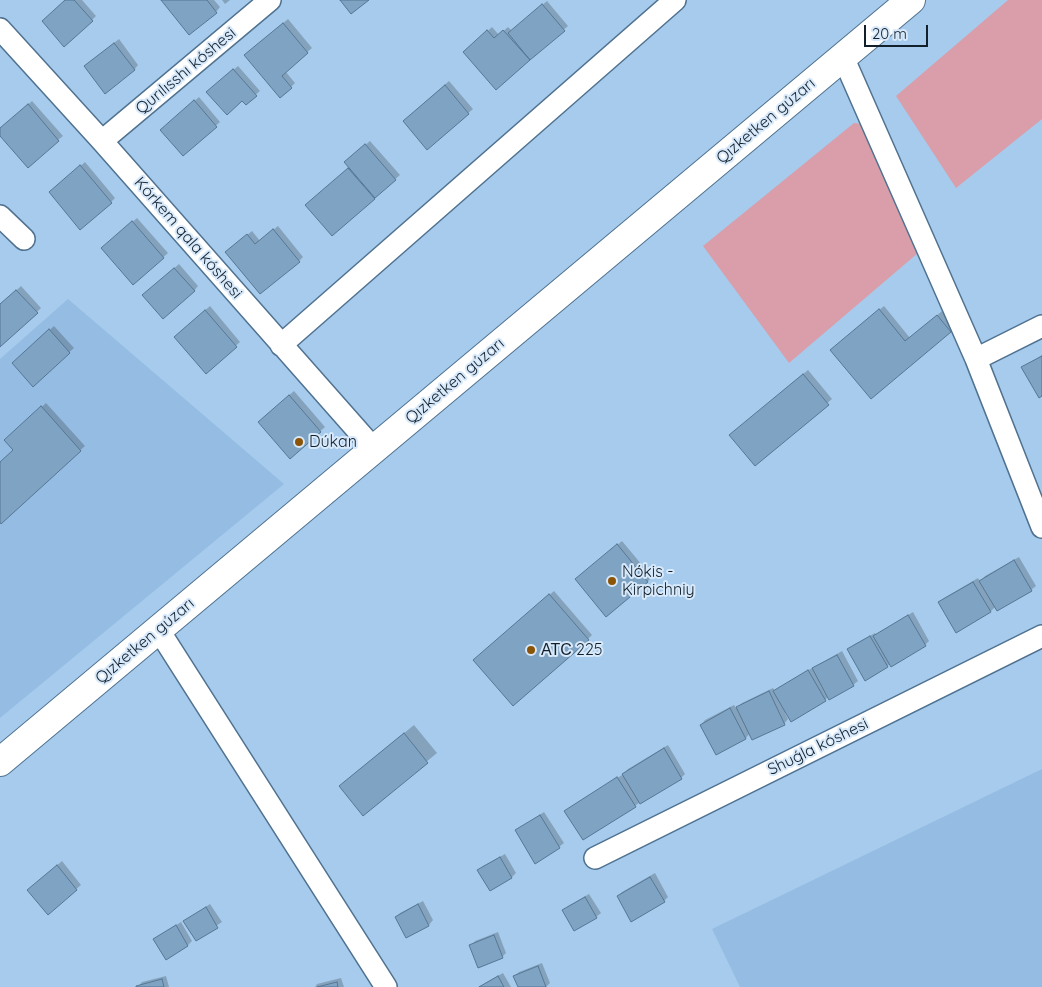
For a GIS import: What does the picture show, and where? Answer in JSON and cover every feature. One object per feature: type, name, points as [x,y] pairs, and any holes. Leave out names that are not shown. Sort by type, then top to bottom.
[{"type":"street","name":"Qurılısshı kóshesi","points":[[102,141],[270,0]]},
{"type":"street","points":[[281,345],[675,0]]},
{"type":"street","name":"Qızketken gúzarı","points":[[0,762],[911,0]]},
{"type":"street","name":"Kórkem qala kóshesi","points":[[0,29],[102,141],[374,449]]},
{"type":"street","points":[[843,56],[976,359],[1042,528]]},
{"type":"street","points":[[0,216],[24,239]]},
{"type":"street","points":[[976,359],[1042,326]]},
{"type":"street","points":[[158,630],[386,987]]},
{"type":"street","name":"Shuǵla kóshesi","points":[[595,858],[1042,636]]},
{"type":"shaded area","points":[[1008,0],[1042,0],[1042,119],[956,188],[896,96]]},
{"type":"shaded area","points":[[854,123],[863,124],[918,253],[789,363],[703,246]]},
{"type":"shaded area","points":[[68,299],[284,484],[0,718],[0,359]]},
{"type":"shaded area","points":[[1042,769],[1042,987],[740,987],[712,929]]},
{"type":"building","points":[[65,0],[74,0],[93,21],[64,47],[42,21]]},
{"type":"building","points":[[161,0],[207,0],[217,13],[189,35]]},
{"type":"building","points":[[340,0],[369,0],[351,14]]},
{"type":"building","points":[[542,4],[565,31],[530,60],[508,33]]},
{"type":"building","points":[[283,23],[308,53],[282,76],[292,88],[280,98],[244,55]]},
{"type":"building","points":[[487,30],[494,38],[503,30],[530,60],[496,90],[463,52]]},
{"type":"building","points":[[114,43],[135,70],[105,94],[84,66]]},
{"type":"building","points":[[233,69],[257,96],[246,105],[242,101],[227,115],[206,92]]},
{"type":"building","points":[[445,85],[469,114],[427,150],[403,121]]},
{"type":"building","points":[[194,100],[217,127],[183,156],[160,130]]},
{"type":"building","points":[[28,104],[59,141],[28,168],[0,136],[0,128]]},
{"type":"building","points":[[365,144],[396,180],[375,198],[344,162]]},
{"type":"building","points":[[80,165],[112,203],[80,230],[49,192]]},
{"type":"building","points":[[348,168],[375,199],[332,236],[305,205]]},
{"type":"building","points":[[132,221],[164,258],[133,285],[101,248]]},
{"type":"building","points":[[273,229],[300,262],[260,294],[225,252],[247,234],[255,244]]},
{"type":"building","points":[[174,268],[195,291],[163,319],[142,295]]},
{"type":"building","points":[[16,290],[38,313],[0,347],[0,304]]},
{"type":"building","points":[[879,309],[905,341],[937,315],[951,332],[871,399],[830,350]]},
{"type":"building","points":[[205,310],[237,347],[206,374],[174,337]]},
{"type":"building","points":[[49,329],[70,353],[33,387],[12,363]]},
{"type":"building","points":[[1042,356],[1042,396],[1039,398],[1021,367]]},
{"type":"building","points":[[803,374],[829,405],[755,466],[729,435]]},
{"type":"building","points":[[289,395],[321,432],[290,459],[258,422]]},
{"type":"building","points":[[41,406],[81,451],[1,524],[0,462],[13,450],[4,440]]},
{"type":"building","name":"Nókis - Kirpichniy","points":[[617,544],[648,582],[606,617],[575,579]]},
{"type":"building","points":[[1014,560],[1032,591],[997,611],[979,581]]},
{"type":"building","points":[[973,582],[991,612],[956,633],[938,602]]},
{"type":"building","name":"АТС 225","points":[[549,594],[589,640],[513,706],[473,660]]},
{"type":"building","points":[[908,615],[926,646],[891,667],[873,636]]},
{"type":"building","points":[[870,636],[888,667],[865,681],[847,649]]},
{"type":"building","points":[[837,655],[854,686],[829,700],[812,668]]},
{"type":"building","points":[[808,670],[826,701],[791,722],[773,691]]},
{"type":"building","points":[[769,691],[785,725],[752,740],[736,707]]},
{"type":"building","points":[[730,708],[746,739],[716,755],[700,725]]},
{"type":"building","points":[[404,733],[428,763],[363,816],[339,786]]},
{"type":"building","points":[[664,748],[682,779],[640,804],[622,774]]},
{"type":"building","points":[[617,777],[636,807],[583,840],[564,811]]},
{"type":"building","points":[[540,815],[560,848],[535,864],[515,830]]},
{"type":"building","points":[[500,857],[512,878],[490,891],[477,870]]},
{"type":"building","points":[[57,865],[77,890],[48,915],[27,890]]},
{"type":"building","points":[[650,877],[665,902],[631,922],[617,896]]},
{"type":"building","points":[[585,897],[597,918],[574,931],[562,910]]},
{"type":"building","points":[[418,904],[429,926],[406,938],[395,917]]},
{"type":"building","points":[[206,907],[218,928],[196,941],[183,921]]},
{"type":"building","points":[[176,925],[188,946],[166,960],[153,939]]},
{"type":"building","points":[[494,935],[503,958],[478,968],[469,945]]},
{"type":"building","points":[[538,966],[546,987],[518,987],[513,976]]},
{"type":"building","points":[[498,976],[504,987],[479,987]]},
{"type":"building","points":[[162,979],[164,987],[136,987],[136,986]]},
{"type":"building","points":[[337,982],[338,987],[317,987]]},
{"type":"place","name":"Dúkan","points":[[299,442]]},
{"type":"place","name":"Nókis - Kirpichniy","points":[[612,581]]},
{"type":"place","name":"АТС 225","points":[[531,650]]}]
